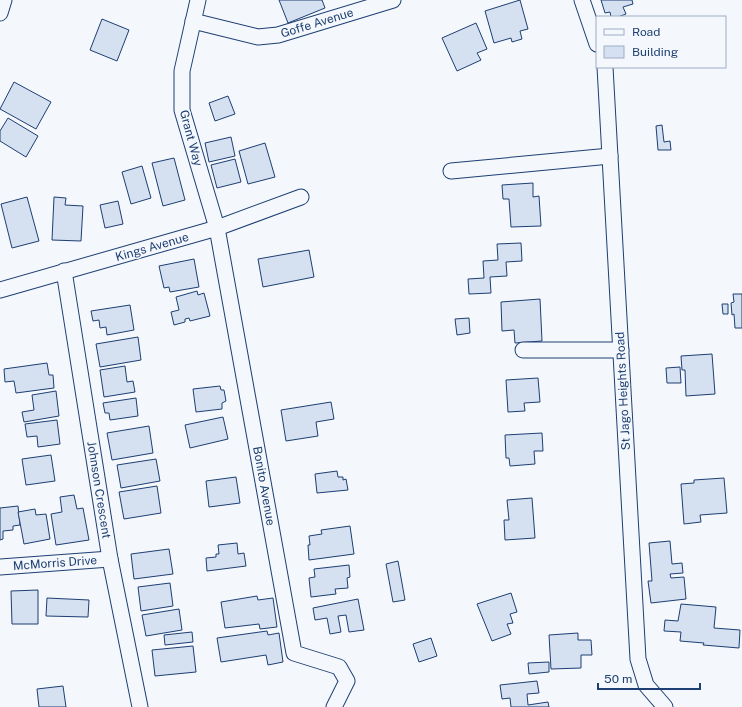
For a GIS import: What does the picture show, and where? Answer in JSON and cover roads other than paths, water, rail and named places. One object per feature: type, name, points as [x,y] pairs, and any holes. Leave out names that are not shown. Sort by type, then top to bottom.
[{"type":"street","points":[[0,13],[4,0]]},
{"type":"street","name":"Grant Way","points":[[198,0],[182,71],[182,110],[217,228]]},
{"type":"street","name":"Goffe Avenue","points":[[193,21],[258,36],[278,35],[393,0]]},
{"type":"street","points":[[582,0],[596,41]]},
{"type":"street","name":"St Jago Heights Road","points":[[605,68],[638,659],[646,685],[665,707]]},
{"type":"street","points":[[451,171],[610,156]]},
{"type":"street","name":"Kings Avenue","points":[[0,290],[217,228],[301,197]]},
{"type":"street","name":"Bonito Avenue","points":[[217,228],[294,653],[339,666],[347,681],[334,707]]},
{"type":"street","name":"Johnson Crescent","points":[[64,271],[110,559],[140,707]]},
{"type":"street","points":[[523,350],[621,350]]},
{"type":"street","name":"McMorris Drive","points":[[0,567],[110,559]]}]
